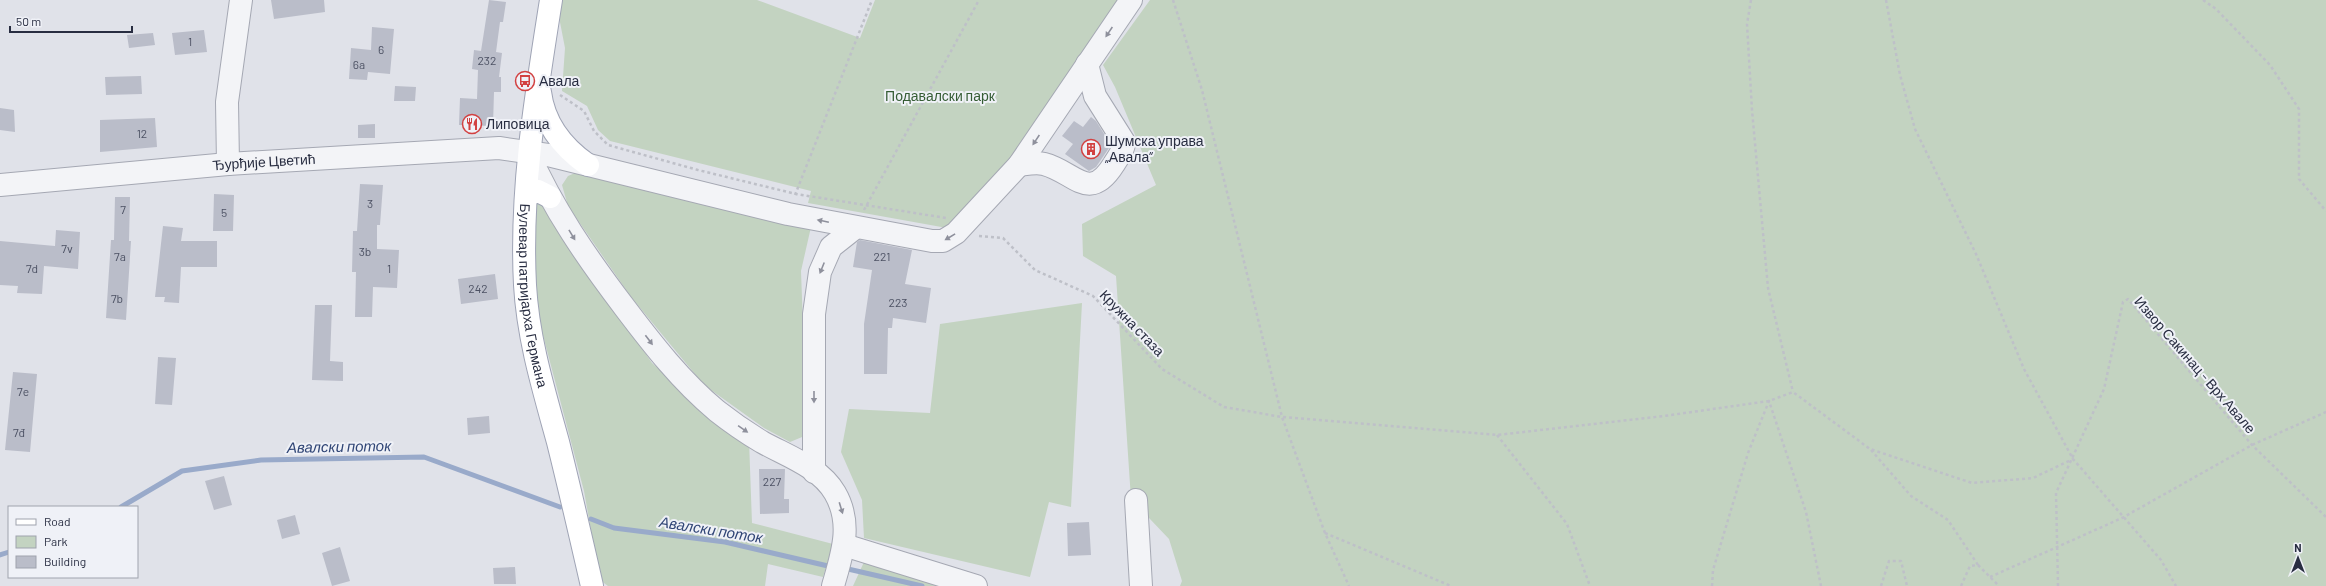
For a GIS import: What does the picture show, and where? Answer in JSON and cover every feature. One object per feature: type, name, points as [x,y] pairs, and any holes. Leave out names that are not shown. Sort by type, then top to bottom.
[{"type":"main road","name":"Булевар патријарха Германа","points":[[550,0],[546,86],[528,152],[525,286],[532,337],[592,586]]},
{"type":"main road","points":[[546,86],[541,97],[551,128],[572,154],[585,164]]},
{"type":"main road","points":[[526,199],[529,194],[538,191],[551,199]]},
{"type":"street","points":[[228,164],[227,102],[241,0]]},
{"type":"street","points":[[956,233],[1019,165],[1131,0]]},
{"type":"street","points":[[1019,165],[1043,163],[1084,183],[1096,183],[1105,178],[1124,149],[1124,142],[1095,96],[1087,64]]},
{"type":"street","name":"Ђурђије Цветић","points":[[0,185],[228,164],[425,151],[499,148],[528,152],[585,164],[788,214],[855,228],[932,242],[943,241],[956,233]]},
{"type":"street","points":[[528,152],[551,199],[576,242],[658,351],[689,386],[718,412],[761,442],[798,460],[826,482],[840,503],[846,523],[844,545],[833,586]]},
{"type":"street","points":[[551,199],[552,190],[558,175],[569,166],[585,164]]},
{"type":"street","points":[[814,472],[814,314],[820,272],[831,247],[855,228]]},
{"type":"street","points":[[1136,500],[1142,586]]},
{"type":"street","points":[[844,545],[976,586]]},
{"type":"path","points":[[788,214],[872,0]]},
{"type":"path","points":[[867,205],[979,0]]},
{"type":"path","points":[[1173,0],[1202,90],[1282,417],[1325,533],[1349,586]]},
{"type":"path","points":[[1751,0],[1747,24],[1752,110],[1768,288],[1793,392],[1870,449],[1911,496],[1948,520],[1978,565],[1999,586]]},
{"type":"path","points":[[1886,0],[1900,75],[1915,129],[1976,254],[2024,369],[2073,459],[2122,518],[2161,560],[2176,586]]},
{"type":"path","points":[[2203,0],[2216,9],[2270,65],[2299,109],[2299,179],[2326,211]]},
{"type":"path","points":[[546,86],[584,111],[594,131],[608,145],[698,170],[796,194],[949,218],[956,233]]},
{"type":"path","name":"Кружна стаза","points":[[956,233],[1003,238],[1035,270],[1093,296],[1162,369],[1224,407],[1282,417],[1497,435],[1769,401],[1793,392]]},
{"type":"path","name":"Извор Сакинац - Врх Авале","points":[[2058,586],[2056,493],[2104,389],[2123,302],[2128,299],[2252,445],[2326,517]]},
{"type":"path","points":[[1712,586],[1713,570],[1748,452],[1769,401]]},
{"type":"path","points":[[1769,401],[1806,512],[1821,586]]},
{"type":"path","points":[[1990,577],[2122,518],[2252,445],[2326,412]]},
{"type":"path","points":[[1497,435],[1567,524],[1590,586]]},
{"type":"path","points":[[1870,449],[1972,483],[2033,478],[2073,459]]},
{"type":"path","points":[[1325,533],[1451,586]]},
{"type":"path","points":[[1881,586],[1889,561],[1901,561],[1907,586]]},
{"type":"path","points":[[1961,586],[1970,566],[1978,565]]},
{"type":"green space","name":"Подавалски парк","points":[[560,0],[757,0],[860,38],[875,0],[1119,0],[1064,79],[1012,159],[947,228],[808,203],[811,191],[610,141],[598,130],[587,106],[562,91],[565,48],[558,12]]},
{"type":"green space","points":[[1150,0],[2326,0],[2326,586],[1180,586],[1182,581],[1169,539],[1131,499],[1116,276],[1083,256],[1082,224],[1156,185],[1115,87],[1103,65]]},
{"type":"green space","points":[[584,169],[811,227],[801,271],[807,435],[790,442],[764,428],[704,385],[631,297],[568,206],[562,185],[568,176]]},
{"type":"green space","points":[[538,196],[652,363],[709,414],[749,440],[752,523],[833,544],[823,577],[768,564],[765,586],[608,586],[600,580],[584,491],[535,305],[532,197]]},
{"type":"green space","points":[[1082,303],[1071,507],[1049,502],[1030,577],[864,538],[862,500],[841,452],[849,409],[930,413],[940,324]]},
{"type":"green space","points":[[864,562],[955,586],[853,586]]},
{"type":"building","points":[[271,0],[324,0],[325,12],[274,19]]},
{"type":"building","points":[[489,0],[506,2],[503,22],[500,22],[496,52],[502,53],[499,77],[501,77],[501,92],[494,92],[493,126],[459,125],[460,98],[477,99],[478,70],[472,69],[474,50],[481,51]]},
{"type":"building","points":[[372,27],[394,29],[390,74],[368,72],[367,80],[349,79],[351,48],[371,50]]},
{"type":"building","points":[[204,30],[207,52],[175,55],[172,33]]},
{"type":"building","points":[[153,33],[155,45],[129,48],[127,35]]},
{"type":"building","points":[[141,76],[142,94],[106,95],[105,77]]},
{"type":"building","points":[[395,86],[416,87],[415,101],[394,101]]},
{"type":"building","points":[[0,108],[14,110],[15,132],[0,130]]},
{"type":"building","name":"Шумска управа „Авала”","points":[[1091,117],[1096,121],[1111,145],[1096,167],[1089,171],[1065,154],[1073,144],[1062,136],[1074,121],[1083,127]]},
{"type":"building","points":[[155,118],[157,147],[100,152],[100,120]]},
{"type":"building","points":[[375,124],[375,138],[358,138],[358,125]]},
{"type":"building","points":[[360,184],[383,185],[380,225],[377,225],[377,249],[399,250],[397,288],[373,287],[372,317],[355,317],[356,272],[352,272],[353,231],[357,231]]},
{"type":"building","points":[[214,194],[234,195],[233,231],[213,231]]},
{"type":"building","points":[[115,197],[130,197],[129,241],[131,241],[126,320],[106,318],[111,240],[114,240]]},
{"type":"building","points":[[163,226],[183,228],[181,241],[217,241],[217,267],[181,267],[179,303],[164,302],[165,297],[155,297]]},
{"type":"building","points":[[56,230],[80,232],[78,269],[44,266],[42,294],[17,293],[18,286],[0,285],[0,241],[55,246]]},
{"type":"building","points":[[860,240],[912,250],[905,284],[931,288],[926,323],[893,318],[892,328],[888,328],[887,374],[864,374],[864,324],[872,270],[853,267],[857,242]]},
{"type":"building","points":[[495,274],[498,299],[461,304],[458,279]]},
{"type":"building","points":[[315,305],[332,305],[330,361],[343,362],[343,381],[312,380]]},
{"type":"building","points":[[158,357],[176,358],[172,405],[155,404]]},
{"type":"building","points":[[13,372],[37,374],[30,452],[5,450]]},
{"type":"building","points":[[489,416],[490,433],[468,435],[467,418]]},
{"type":"building","points":[[759,469],[785,469],[784,499],[789,499],[789,513],[760,514]]},
{"type":"building","points":[[224,476],[232,505],[214,510],[205,481]]},
{"type":"building","points":[[295,515],[300,534],[282,539],[277,520]]},
{"type":"building","points":[[1089,522],[1091,555],[1068,556],[1067,523]]},
{"type":"building","points":[[340,547],[350,581],[332,586],[322,553]]},
{"type":"building","points":[[515,567],[516,584],[494,584],[493,568]]},
{"type":"waterway","name":"Авалски поток","points":[[123,506],[182,471],[261,460],[424,457],[560,507]]},
{"type":"waterway","name":"Авалски поток","points":[[591,519],[614,528],[725,542],[828,566]]},
{"type":"waterway","name":"Авалски поток","points":[[0,555],[8,552]]},
{"type":"waterway","name":"Авалски поток","points":[[848,569],[922,586]]},
{"type":"place","name":"Авала","points":[[525,81]]},
{"type":"place","name":"Липовица","points":[[472,124]]},
{"type":"place","name":"Шумска управа „Авала”","points":[[1091,149]]}]
